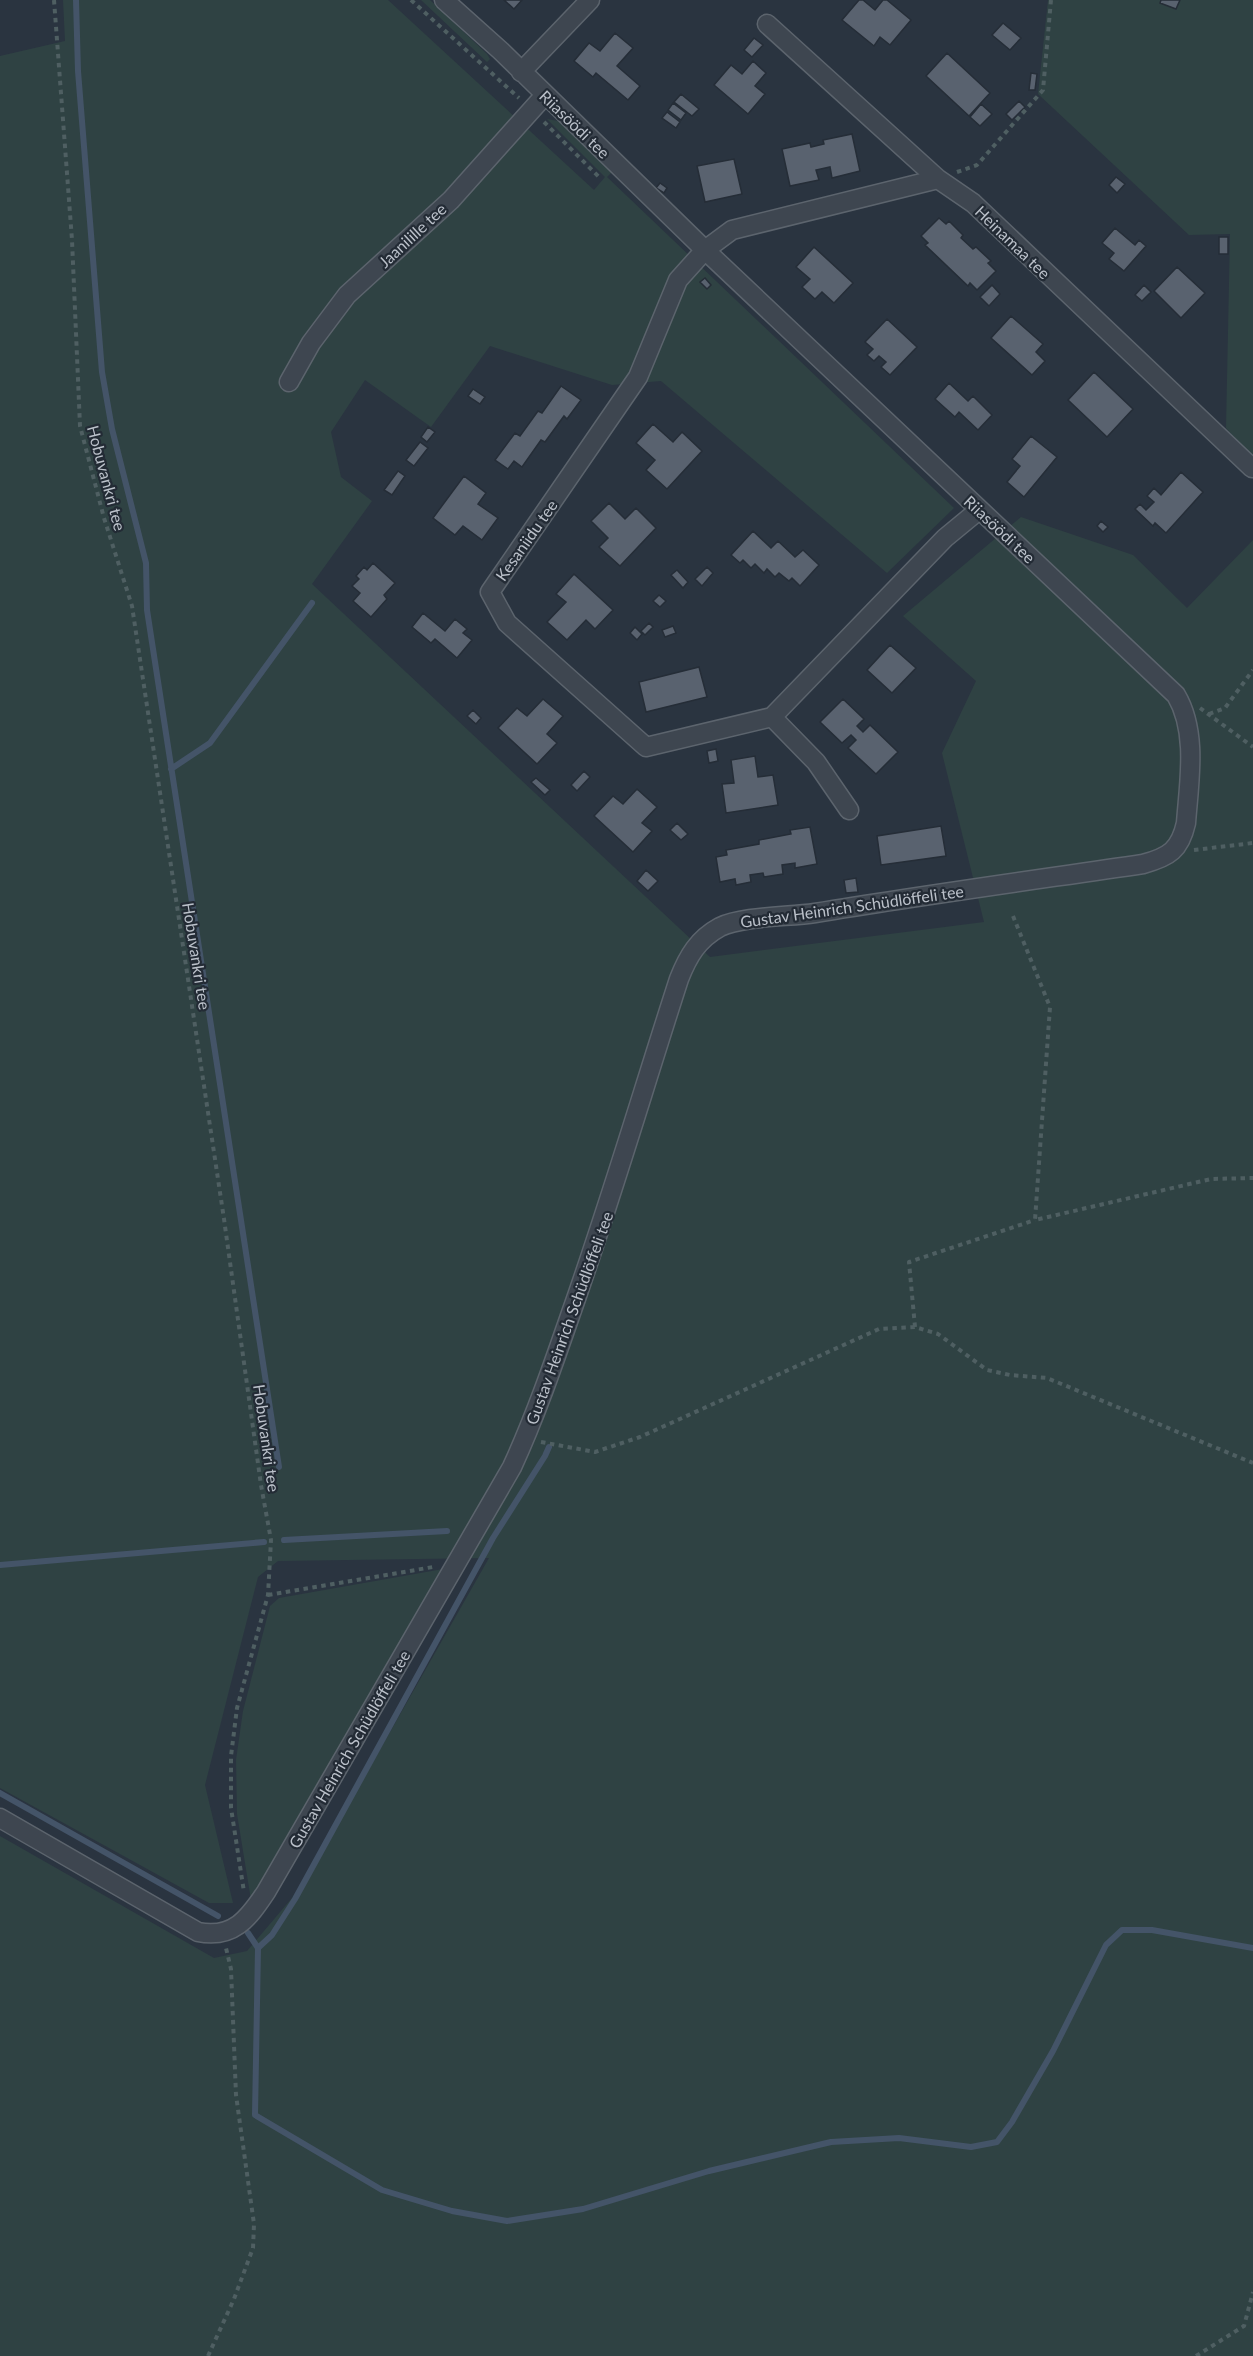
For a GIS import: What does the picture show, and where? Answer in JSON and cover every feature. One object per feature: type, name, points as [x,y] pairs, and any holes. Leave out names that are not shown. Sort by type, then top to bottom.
[{"type":"street","name":"Riiasöödi tee","points":[[444,0],[501,51],[705,250],[979,510],[1166,684],[1182,705],[1189,735],[1190,752],[1186,823],[1183,837],[1171,852]]},
{"type":"street","points":[[521,72],[590,0]]},
{"type":"street","name":"Heinamaa tee","points":[[767,24],[938,179],[973,203],[1252,468]]},
{"type":"street","name":"Jaanilille tee","points":[[289,382],[311,343],[347,295],[451,200],[545,95]]},
{"type":"street","points":[[705,250],[732,230],[938,179]]},
{"type":"street","name":"Kesaniidu tee","points":[[705,250],[678,280],[638,377],[490,591],[507,623],[646,747],[772,717]]},
{"type":"street","points":[[849,810],[816,762],[772,717],[945,538],[979,510]]},
{"type":"street","name":"Gustav Heinrich Schüdlöffeli tee","points":[[223,1934],[248,1917],[266,1892],[512,1467],[557,1356],[615,1188],[688,956],[707,935],[722,926],[738,922],[796,916],[1143,864],[1162,859],[1171,852]]},
{"type":"street","points":[[0,1818],[198,1932],[223,1934]]},
{"type":"path","name":"Hobuvankri tee","points":[[54,0],[72,240],[80,426],[104,518],[132,606],[271,1540],[268,1595],[237,1708],[231,1756],[231,1808],[248,1917]]},
{"type":"path","points":[[411,0],[531,108],[601,179]]},
{"type":"path","points":[[938,179],[977,165],[1039,98],[1043,90],[1051,0]]},
{"type":"path","points":[[487,69],[501,51]]},
{"type":"path","points":[[1208,714],[1225,708],[1253,670]]},
{"type":"path","points":[[1191,702],[1253,747]]},
{"type":"path","points":[[1171,852],[1253,843]]},
{"type":"path","points":[[1013,916],[1050,1007],[1035,1220]]},
{"type":"path","points":[[915,1327],[909,1262],[1035,1220],[1211,1179],[1253,1178]]},
{"type":"path","points":[[525,1439],[595,1452],[640,1437],[879,1329],[915,1327],[938,1334],[987,1370],[1010,1375],[1047,1378],[1253,1463]]},
{"type":"path","points":[[268,1595],[457,1564]]},
{"type":"path","points":[[208,2356],[234,2299],[253,2248],[254,2224],[236,2095],[231,1969],[223,1934]]},
{"type":"path","points":[[1196,2356],[1244,2326],[1253,2292]]},
{"type":"shaded area","points":[[63,0],[388,0],[594,190],[605,177],[547,119],[558,121],[612,172],[607,177],[954,508],[887,573],[661,381],[612,385],[490,346],[431,427],[365,380],[331,432],[341,477],[372,501],[312,584],[710,957],[984,922],[942,753],[976,681],[903,616],[1021,517],[1133,555],[1187,608],[1253,540],[1253,2356],[0,2356],[0,1836],[214,1958],[247,1951],[303,1885],[489,1558],[278,1561],[258,1577],[205,1785],[233,1903],[209,1903],[0,1788],[0,56],[65,41]]},
{"type":"shaded area","points":[[421,0],[430,0],[490,59],[487,62]]},
{"type":"shaded area","points":[[1048,0],[1253,0],[1253,458],[1226,428],[1230,234],[1189,235],[1038,94]]},
{"type":"shaded area","points":[[443,1569],[251,1900],[237,1814],[236,1760],[243,1711],[270,1606],[279,1598]]},
{"type":"building","points":[[504,0],[522,0],[514,9]]},
{"type":"building","points":[[859,0],[863,0],[875,10],[883,0],[887,0],[911,20],[890,45],[880,37],[874,46],[842,20]]},
{"type":"building","points":[[1161,0],[1180,0],[1176,9],[1160,3]]},
{"type":"building","points":[[1003,23],[1021,38],[1010,50],[992,35]]},
{"type":"building","points":[[615,33],[633,48],[617,66],[640,86],[628,100],[596,73],[593,77],[574,61],[589,43],[600,51]]},
{"type":"building","points":[[754,38],[763,45],[752,57],[744,50]]},
{"type":"building","points":[[947,53],[990,93],[969,116],[926,76]]},
{"type":"building","points":[[753,61],[766,73],[755,86],[765,94],[748,114],[714,85],[731,65],[742,74]]},
{"type":"building","points":[[1031,73],[1037,74],[1035,90],[1029,90]]},
{"type":"building","points":[[681,94],[699,109],[692,116],[674,102]]},
{"type":"building","points":[[1019,101],[1025,107],[1012,120],[1006,114]]},
{"type":"building","points":[[673,103],[686,113],[681,120],[668,110]]},
{"type":"building","points":[[981,104],[992,114],[980,126],[970,117]]},
{"type":"building","points":[[667,112],[680,122],[676,128],[662,118]]},
{"type":"building","points":[[852,134],[860,171],[832,178],[830,167],[816,170],[819,180],[790,186],[782,149],[810,143],[811,147],[824,144],[823,140]]},
{"type":"building","points":[[734,159],[742,194],[705,202],[697,166]]},
{"type":"building","points":[[1116,177],[1125,184],[1117,193],[1109,185]]},
{"type":"building","points":[[660,183],[667,188],[664,193],[656,188]]},
{"type":"building","points":[[939,218],[946,224],[949,221],[963,235],[961,238],[973,249],[976,247],[991,261],[988,263],[996,271],[977,290],[970,283],[968,286],[925,245],[928,243],[921,236]]},
{"type":"building","points":[[1115,228],[1135,245],[1139,240],[1146,246],[1124,271],[1109,259],[1114,253],[1102,243]]},
{"type":"building","points":[[1219,237],[1228,237],[1228,254],[1219,254]]},
{"type":"building","points":[[814,247],[853,283],[834,303],[822,292],[815,299],[802,287],[810,279],[796,267]]},
{"type":"building","points":[[1177,267],[1205,293],[1181,318],[1154,291]]},
{"type":"building","points":[[705,278],[711,285],[707,289],[700,282]]},
{"type":"building","points":[[992,285],[1000,294],[989,306],[980,297]]},
{"type":"building","points":[[1144,285],[1151,292],[1142,301],[1135,295]]},
{"type":"building","points":[[1011,316],[1043,344],[1036,352],[1045,361],[1032,375],[991,338]]},
{"type":"building","points":[[887,319],[917,347],[890,375],[881,367],[886,362],[879,356],[874,361],[867,355],[873,349],[865,342]]},
{"type":"building","points":[[1094,372],[1133,409],[1107,437],[1068,400]]},
{"type":"building","points":[[949,383],[968,401],[973,396],[992,415],[978,430],[959,412],[955,417],[935,399]]},
{"type":"building","points":[[561,386],[581,400],[567,419],[564,416],[545,442],[541,440],[522,467],[514,461],[508,469],[495,460],[515,433],[520,436],[538,411],[542,413]]},
{"type":"building","points":[[473,389],[485,397],[480,404],[468,396]]},
{"type":"building","points":[[653,424],[673,442],[682,432],[702,451],[667,489],[646,470],[655,460],[636,443]]},
{"type":"building","points":[[428,427],[435,432],[427,442],[421,437]]},
{"type":"building","points":[[1031,436],[1057,457],[1024,497],[1007,482],[1020,466],[1012,459]]},
{"type":"building","points":[[420,442],[428,448],[414,466],[406,460]]},
{"type":"building","points":[[398,471],[405,476],[392,495],[384,490]]},
{"type":"building","points":[[1181,472],[1203,492],[1166,533],[1155,523],[1153,526],[1135,509],[1140,504],[1146,510],[1154,502],[1147,496],[1154,488],[1161,495]]},
{"type":"building","points":[[464,476],[486,493],[478,504],[498,518],[482,540],[463,526],[455,535],[433,518]]},
{"type":"building","points":[[609,503],[625,519],[636,508],[656,528],[620,566],[599,547],[608,538],[591,521]]},
{"type":"building","points":[[1101,521],[1108,527],[1103,532],[1097,526]]},
{"type":"building","points":[[753,531],[771,548],[778,541],[795,557],[803,550],[819,565],[800,586],[792,578],[789,581],[779,573],[775,577],[767,569],[764,573],[755,564],[751,568],[743,560],[740,563],[731,555]]},
{"type":"building","points":[[373,563],[395,583],[384,595],[387,599],[371,617],[353,601],[360,593],[352,586],[359,579],[356,576],[364,567],[367,570]]},
{"type":"building","points":[[707,567],[713,573],[702,586],[695,579]]},
{"type":"building","points":[[677,570],[688,582],[683,588],[671,575]]},
{"type":"building","points":[[574,574],[613,610],[595,629],[586,620],[567,640],[547,622],[566,602],[556,594]]},
{"type":"building","points":[[659,595],[666,601],[660,607],[653,601]]},
{"type":"building","points":[[423,613],[445,631],[455,619],[467,629],[463,633],[472,640],[457,658],[435,639],[431,643],[412,627]]},
{"type":"building","points":[[649,623],[653,627],[645,635],[641,631]]},
{"type":"building","points":[[673,626],[676,633],[665,637],[662,630]]},
{"type":"building","points":[[635,627],[642,634],[637,640],[630,633]]},
{"type":"building","points":[[890,645],[916,668],[892,693],[867,670]]},
{"type":"building","points":[[699,667],[707,697],[646,712],[639,682]]},
{"type":"building","points":[[543,699],[563,716],[547,734],[557,743],[537,764],[498,728],[517,708],[527,716]]},
{"type":"building","points":[[843,699],[864,719],[857,726],[863,732],[870,725],[898,752],[876,774],[848,748],[856,740],[851,735],[842,743],[820,722]]},
{"type":"building","points":[[473,710],[481,718],[476,724],[467,716]]},
{"type":"building","points":[[716,749],[718,761],[709,763],[707,751]]},
{"type":"building","points":[[755,756],[758,777],[773,775],[778,805],[726,813],[722,784],[734,783],[731,760]]},
{"type":"building","points":[[584,771],[590,777],[577,791],[571,785]]},
{"type":"building","points":[[536,778],[550,790],[545,795],[531,782]]},
{"type":"building","points":[[637,789],[657,807],[642,823],[652,831],[633,852],[594,816],[613,796],[623,804]]},
{"type":"building","points":[[677,823],[688,834],[681,840],[670,830]]},
{"type":"building","points":[[941,826],[946,856],[881,865],[877,836]]},
{"type":"building","points":[[810,827],[817,864],[795,868],[795,863],[782,865],[783,874],[764,877],[763,873],[750,875],[751,882],[736,885],[735,879],[720,882],[716,857],[727,855],[726,850],[759,844],[759,840],[791,834],[790,830]]},
{"type":"building","points":[[646,870],[658,881],[648,891],[637,881]]},
{"type":"building","points":[[856,878],[858,892],[846,893],[844,880]]},
{"type":"waterway","points":[[76,0],[78,71],[102,372],[112,429],[146,563],[147,610],[279,1467]]},
{"type":"waterway","points":[[171,769],[210,743],[312,603]]},
{"type":"waterway","points":[[258,1948],[272,1935],[295,1899],[493,1538],[549,1447]]},
{"type":"waterway","points":[[284,1540],[447,1531]]},
{"type":"waterway","points":[[0,1565],[264,1542]]},
{"type":"waterway","points":[[0,1793],[218,1916]]},
{"type":"waterway","points":[[248,1933],[258,1948],[255,2115],[382,2190],[452,2211],[507,2221],[583,2209],[709,2171],[831,2142],[899,2138],[971,2147],[997,2142],[1012,2122],[1053,2051],[1106,1945],[1122,1930],[1152,1930],[1253,1948]]}]
